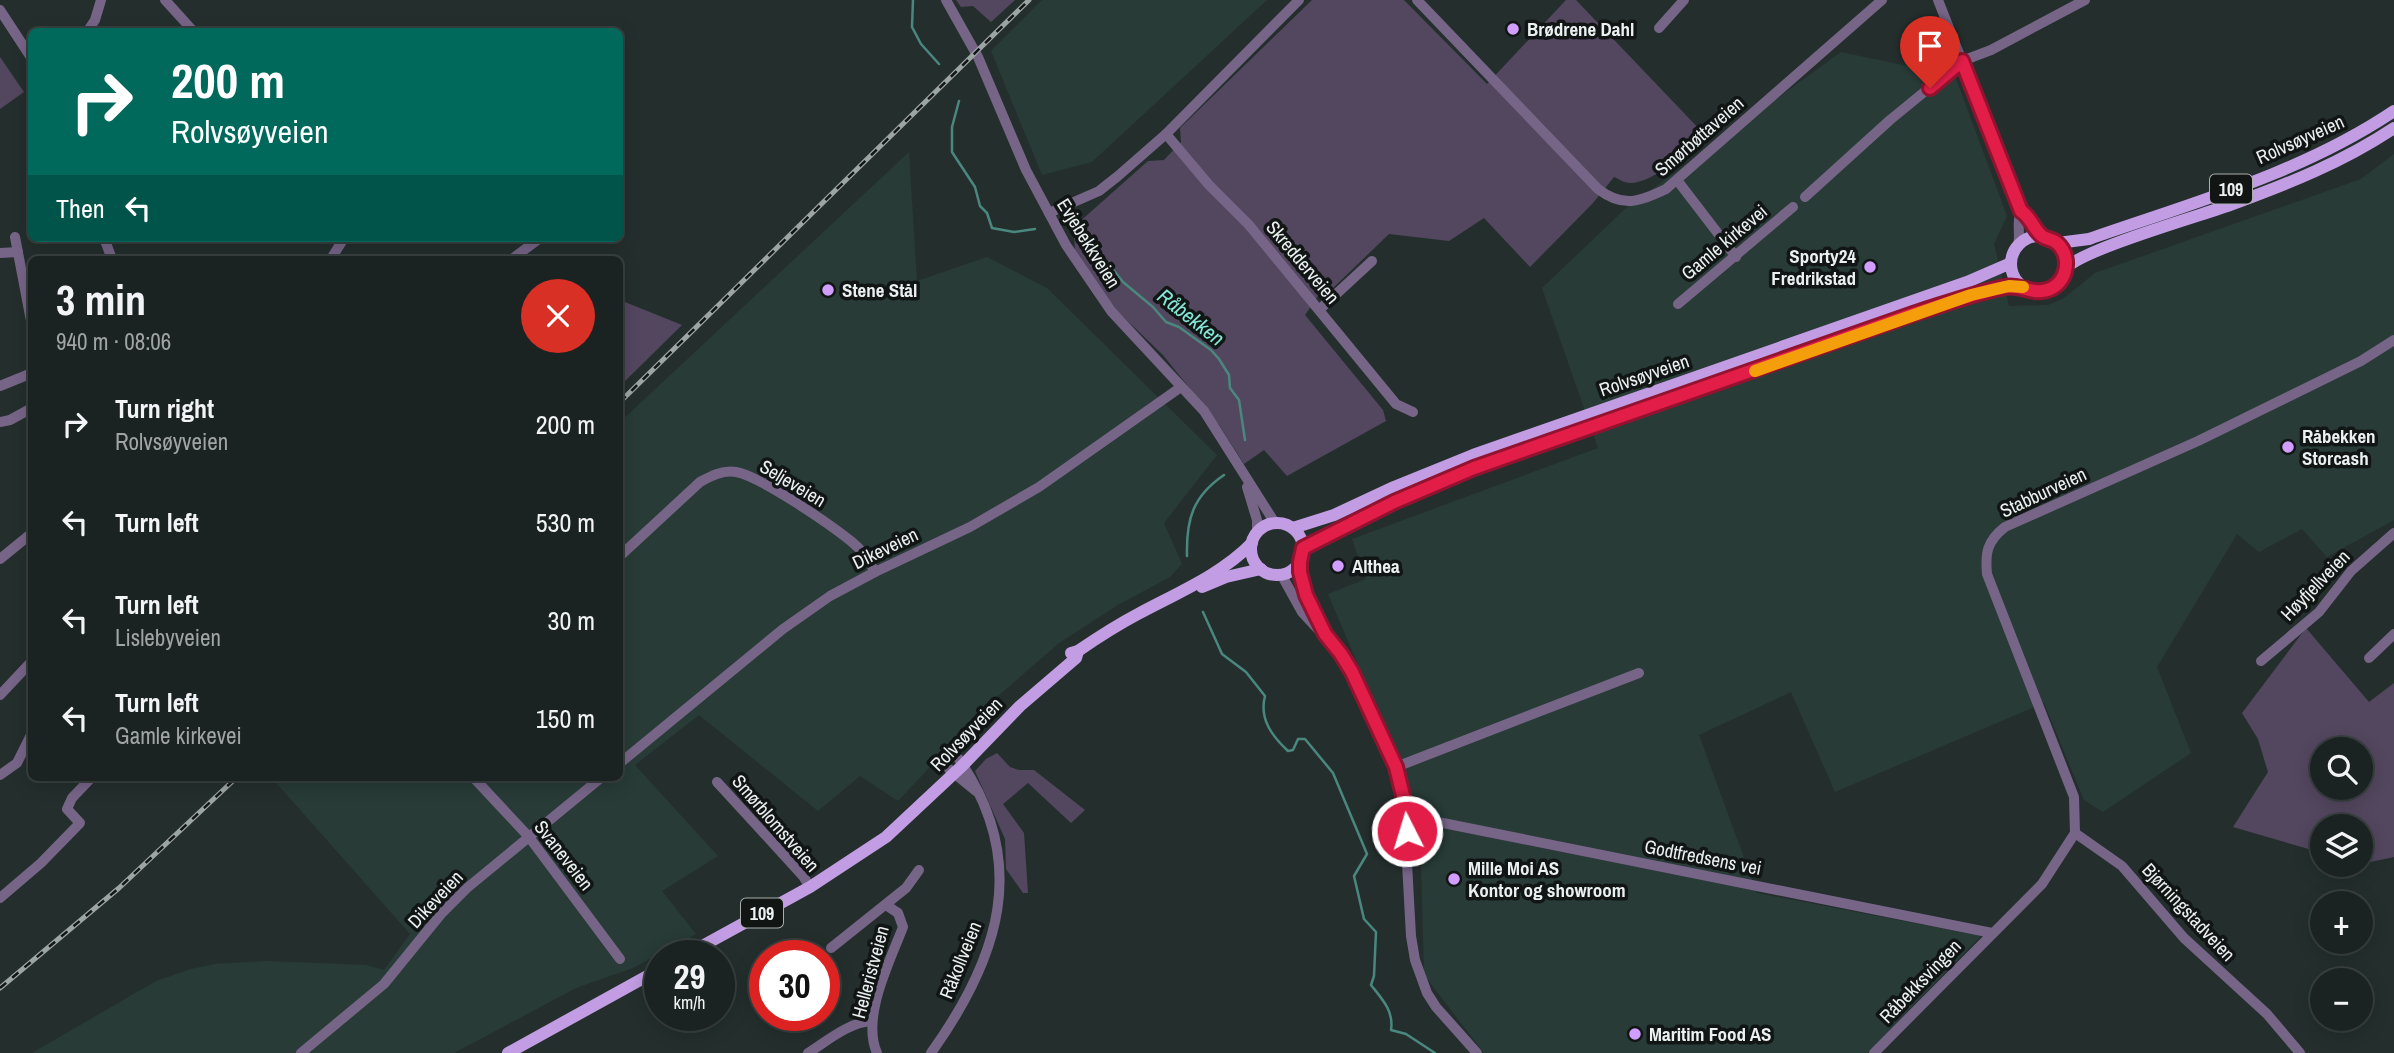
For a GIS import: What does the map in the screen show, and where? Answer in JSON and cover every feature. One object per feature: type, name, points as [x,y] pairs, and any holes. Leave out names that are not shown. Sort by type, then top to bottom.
[{"type":"main road","name":"Rolvsøyveien","points":[[2058,243],[2089,239],[2297,164],[2338,145],[2394,111]]},
{"type":"main road","name":"Rolvsøyveien","points":[[2066,268],[2072,261],[2111,246],[2303,178],[2347,157],[2394,128]]},
{"type":"main road","points":[[2022,286],[2013,275],[2011,263],[2018,245],[2029,238],[2043,236],[2058,243],[2064,253],[2066,268]]},
{"type":"main road","name":"Rolvsøyveien","points":[[1293,528],[1334,515],[1473,455],[1967,282],[2011,263]]},
{"type":"main road","name":"109","points":[[2022,286],[2031,291],[2044,292],[2063,278],[2066,268]]},
{"type":"main road","name":"Rolvsøyveien","points":[[1303,548],[1394,502],[1474,468],[1971,295],[2009,286],[2022,286]]},
{"type":"main road","points":[[1275,523],[1293,528],[1300,537],[1303,548],[1300,562],[1292,570],[1280,574]]},
{"type":"main road","name":"109","points":[[1254,537],[1265,525],[1275,523]]},
{"type":"main road","name":"Rolvsøyveien","points":[[713,940],[810,887],[878,840],[883,832],[956,767],[1042,677],[1071,653],[1125,621],[1185,591],[1239,556],[1254,537]]},
{"type":"main road","points":[[1254,537],[1251,553],[1261,569]]},
{"type":"main road","name":"Rolvsøyveien","points":[[1185,591],[1261,569]]},
{"type":"main road","name":"109","points":[[1261,569],[1270,574],[1280,574]]},
{"type":"main road","points":[[508,1053],[644,978]]},
{"type":"street","points":[[90,28],[101,0]]},
{"type":"street","points":[[165,0],[190,28]]},
{"type":"street","name":"Evjebekkveien","points":[[946,0],[978,57],[1027,170],[1066,245],[1111,311],[1203,411],[1275,523]]},
{"type":"street","points":[[1049,213],[1100,191],[1166,134],[1299,0]]},
{"type":"street","name":"Smørbøttaveien","points":[[1417,0],[1591,181],[1608,197],[1620,201],[1642,200],[1666,189],[1882,0]]},
{"type":"street","points":[[1659,28],[1684,0]]},
{"type":"street","points":[[1938,0],[2021,211],[2028,215],[2043,236]]},
{"type":"street","points":[[1805,197],[1890,120],[1962,61],[1991,50],[2085,0]]},
{"type":"street","points":[[0,10],[28,54]]},
{"type":"street","name":"Skredderveien","points":[[1166,134],[1320,309],[1396,404],[1413,412]]},
{"type":"street","points":[[1676,180],[1735,257]]},
{"type":"street","name":"Gamle kirkevei","points":[[1678,304],[1793,206]]},
{"type":"street","points":[[2018,245],[2018,218],[2021,211]]},
{"type":"street","points":[[15,237],[28,305]]},
{"type":"street","points":[[516,256],[535,242]]},
{"type":"street","points":[[0,253],[18,252]]},
{"type":"street","points":[[1320,309],[1372,261]]},
{"type":"street","name":"Stabburveien","points":[[2075,833],[2074,797],[1987,574],[1986,549],[1990,541],[2005,527],[2202,439],[2361,361],[2394,340]]},
{"type":"street","points":[[0,386],[28,375]]},
{"type":"street","name":"Dikeveien","points":[[623,761],[783,629],[830,596],[970,527],[1039,487],[1181,387]]},
{"type":"street","points":[[0,422],[28,410]]},
{"type":"street","name":"Seljeveien","points":[[623,553],[700,482],[714,474],[736,472],[749,476],[797,504],[853,543],[868,559],[875,572]]},
{"type":"street","name":"Evjebekkveien","points":[[1245,477],[1257,520],[1254,537]]},
{"type":"street","name":"Høyfjellveien","points":[[2261,661],[2319,612],[2351,571],[2394,533]]},
{"type":"street","points":[[0,559],[28,536]]},
{"type":"street","points":[[1300,562],[1306,595],[1325,634]]},
{"type":"street","points":[[1280,574],[1302,612],[1325,634],[1352,672],[1396,767],[1408,816],[1406,845],[1410,936],[1420,976],[1436,1007],[1477,1053]]},
{"type":"street","points":[[2370,659],[2394,634]]},
{"type":"street","points":[[0,695],[28,665]]},
{"type":"street","points":[[1396,767],[1639,673]]},
{"type":"street","points":[[0,775],[17,764],[28,741]]},
{"type":"street","name":"Råkollveien","points":[[932,1053],[968,994],[989,944],[1000,889],[1001,862],[991,819],[978,793],[956,767]]},
{"type":"street","points":[[0,898],[41,863],[80,823],[67,809],[72,798],[88,781]]},
{"type":"street","name":"Svaneveien","points":[[477,781],[529,837],[620,959]]},
{"type":"street","name":"Dikeveien","points":[[301,1053],[384,984],[449,905],[597,781]]},
{"type":"street","name":"Smørblomstveien","points":[[717,782],[810,887]]},
{"type":"street","name":"Godtfredsens vei","points":[[1408,816],[1992,933]]},
{"type":"street","points":[[1992,933],[2042,884],[2075,833]]},
{"type":"street","name":"Bjørningstadveien","points":[[2075,833],[2122,866],[2184,938],[2267,1014],[2301,1053]]},
{"type":"street","name":"Helleristveien","points":[[840,941],[906,888],[919,870]]},
{"type":"street","name":"Helleristveien","points":[[877,1053],[872,1021],[880,989],[903,927],[898,913],[886,905]]},
{"type":"street","name":"Råbekksvingen","points":[[1874,1053],[1992,933]]},
{"type":"street","points":[[808,1053],[862,1021],[872,1021]]},
{"type":"shaded area","points":[[956,0],[1015,0],[991,22],[973,6],[961,7]]},
{"type":"shaded area","points":[[1042,0],[1267,0],[1092,162],[1042,175],[991,51]]},
{"type":"shaded area","points":[[1312,0],[1404,0],[1487,84],[1566,0],[1576,0],[1704,134],[1680,157],[1649,178],[1630,183],[1614,177],[1593,203],[1530,267],[1484,218],[1449,241],[1389,234],[1333,288],[1320,293],[1305,315],[1383,410],[1386,421],[1287,476],[1264,450],[1244,464],[1219,425],[1163,355],[1111,305],[1075,251],[1074,234],[1077,224],[1148,161],[1164,160],[1181,142],[1180,128]]},
{"type":"shaded area","points":[[1841,52],[1955,76],[2007,216],[1994,244],[2009,306],[2048,305],[2064,298],[2095,273],[2361,179],[2394,154],[2394,520],[2327,557],[2302,529],[2259,552],[2237,534],[2157,667],[2191,753],[2103,812],[2084,800],[2044,703],[1835,792],[1791,692],[1699,735],[1757,893],[1981,936],[1867,1053],[1484,1053],[1424,975],[1420,824],[1376,707],[1328,594],[1366,579],[1352,539],[1598,448],[1542,288],[1626,208]]},
{"type":"shaded area","points":[[0,57],[24,92],[0,109]]},
{"type":"shaded area","points":[[909,152],[917,281],[987,257],[1047,288],[1217,455],[1164,523],[1182,564],[1170,577],[1118,605],[1059,643],[990,703],[898,801],[860,776],[818,811],[699,715],[635,765],[718,856],[662,891],[696,934],[685,940],[644,940],[644,962],[576,988],[454,1053],[32,1053],[156,981],[191,969],[215,964],[266,961],[366,965],[384,970],[410,934],[275,781],[623,781],[623,419]]},
{"type":"shaded area","points":[[623,301],[682,325],[623,383]]},
{"type":"shaded area","points":[[2306,628],[2369,702],[2394,683],[2394,857],[2373,861],[2373,814],[2310,814],[2310,849],[2233,827],[2268,772],[2258,739],[2242,713]]},
{"type":"shaded area","points":[[997,753],[1010,767],[1034,770],[1085,810],[1071,823],[1028,783],[1003,804],[1024,833],[1028,893],[1023,893],[1006,869],[1005,839],[975,771],[986,759]]},
{"type":"waterway","points":[[913,0],[912,27],[921,44],[939,64]]},
{"type":"waterway","name":"Råbekken","points":[[959,101],[952,127],[952,152],[975,187],[980,206],[987,213],[992,228],[1014,232],[1035,229]]},
{"type":"waterway","name":"Råbekken","points":[[1080,241],[1091,245],[1123,282],[1153,307],[1166,322],[1179,327],[1219,359],[1229,375],[1230,388],[1239,400],[1245,440]]},
{"type":"waterway","name":"Råbekken","points":[[1187,556],[1188,531],[1193,510],[1205,491],[1224,475]]},
{"type":"waterway","name":"Råbekken","points":[[1203,612],[1222,654],[1246,672],[1265,696],[1265,720],[1277,739],[1288,751],[1293,750],[1298,739],[1305,739],[1333,773],[1367,854],[1354,876],[1364,919],[1376,932],[1374,976],[1371,985],[1389,1011],[1391,1030],[1406,1034],[1435,1053]]},
{"type":"railway","points":[[623,399],[1029,0]]},
{"type":"railway","points":[[0,988],[119,888],[233,781]]},
{"type":"slow traffic","points":[[1755,371],[1971,295],[2009,286],[2023,287]]},
{"type":"place","name":"Brødrene Dahl","points":[[1513,29]]},
{"type":"place","name":"Sporty24 Fredrikstad","points":[[1870,267]]},
{"type":"place","name":"Stene Stål","points":[[828,290]]},
{"type":"place","name":"Råbekken Storcash","points":[[2288,447]]},
{"type":"place","name":"Althea","points":[[1338,566]]},
{"type":"place","name":"Mille Moi AS Kontor og showroom","points":[[1454,879]]},
{"type":"place","name":"Maritim Food AS","points":[[1635,1034]]},
{"type":"route","points":[[1407,831],[1408,816],[1396,767],[1352,672],[1325,634],[1306,595],[1300,572],[1303,548],[1394,502],[1474,468],[1916,313],[2009,286],[2022,286],[2031,291],[2044,292],[2054,287],[2063,278],[2066,268],[2064,253],[2058,243],[2043,236],[2028,215],[2021,211],[1962,61],[1930,88]]}]
